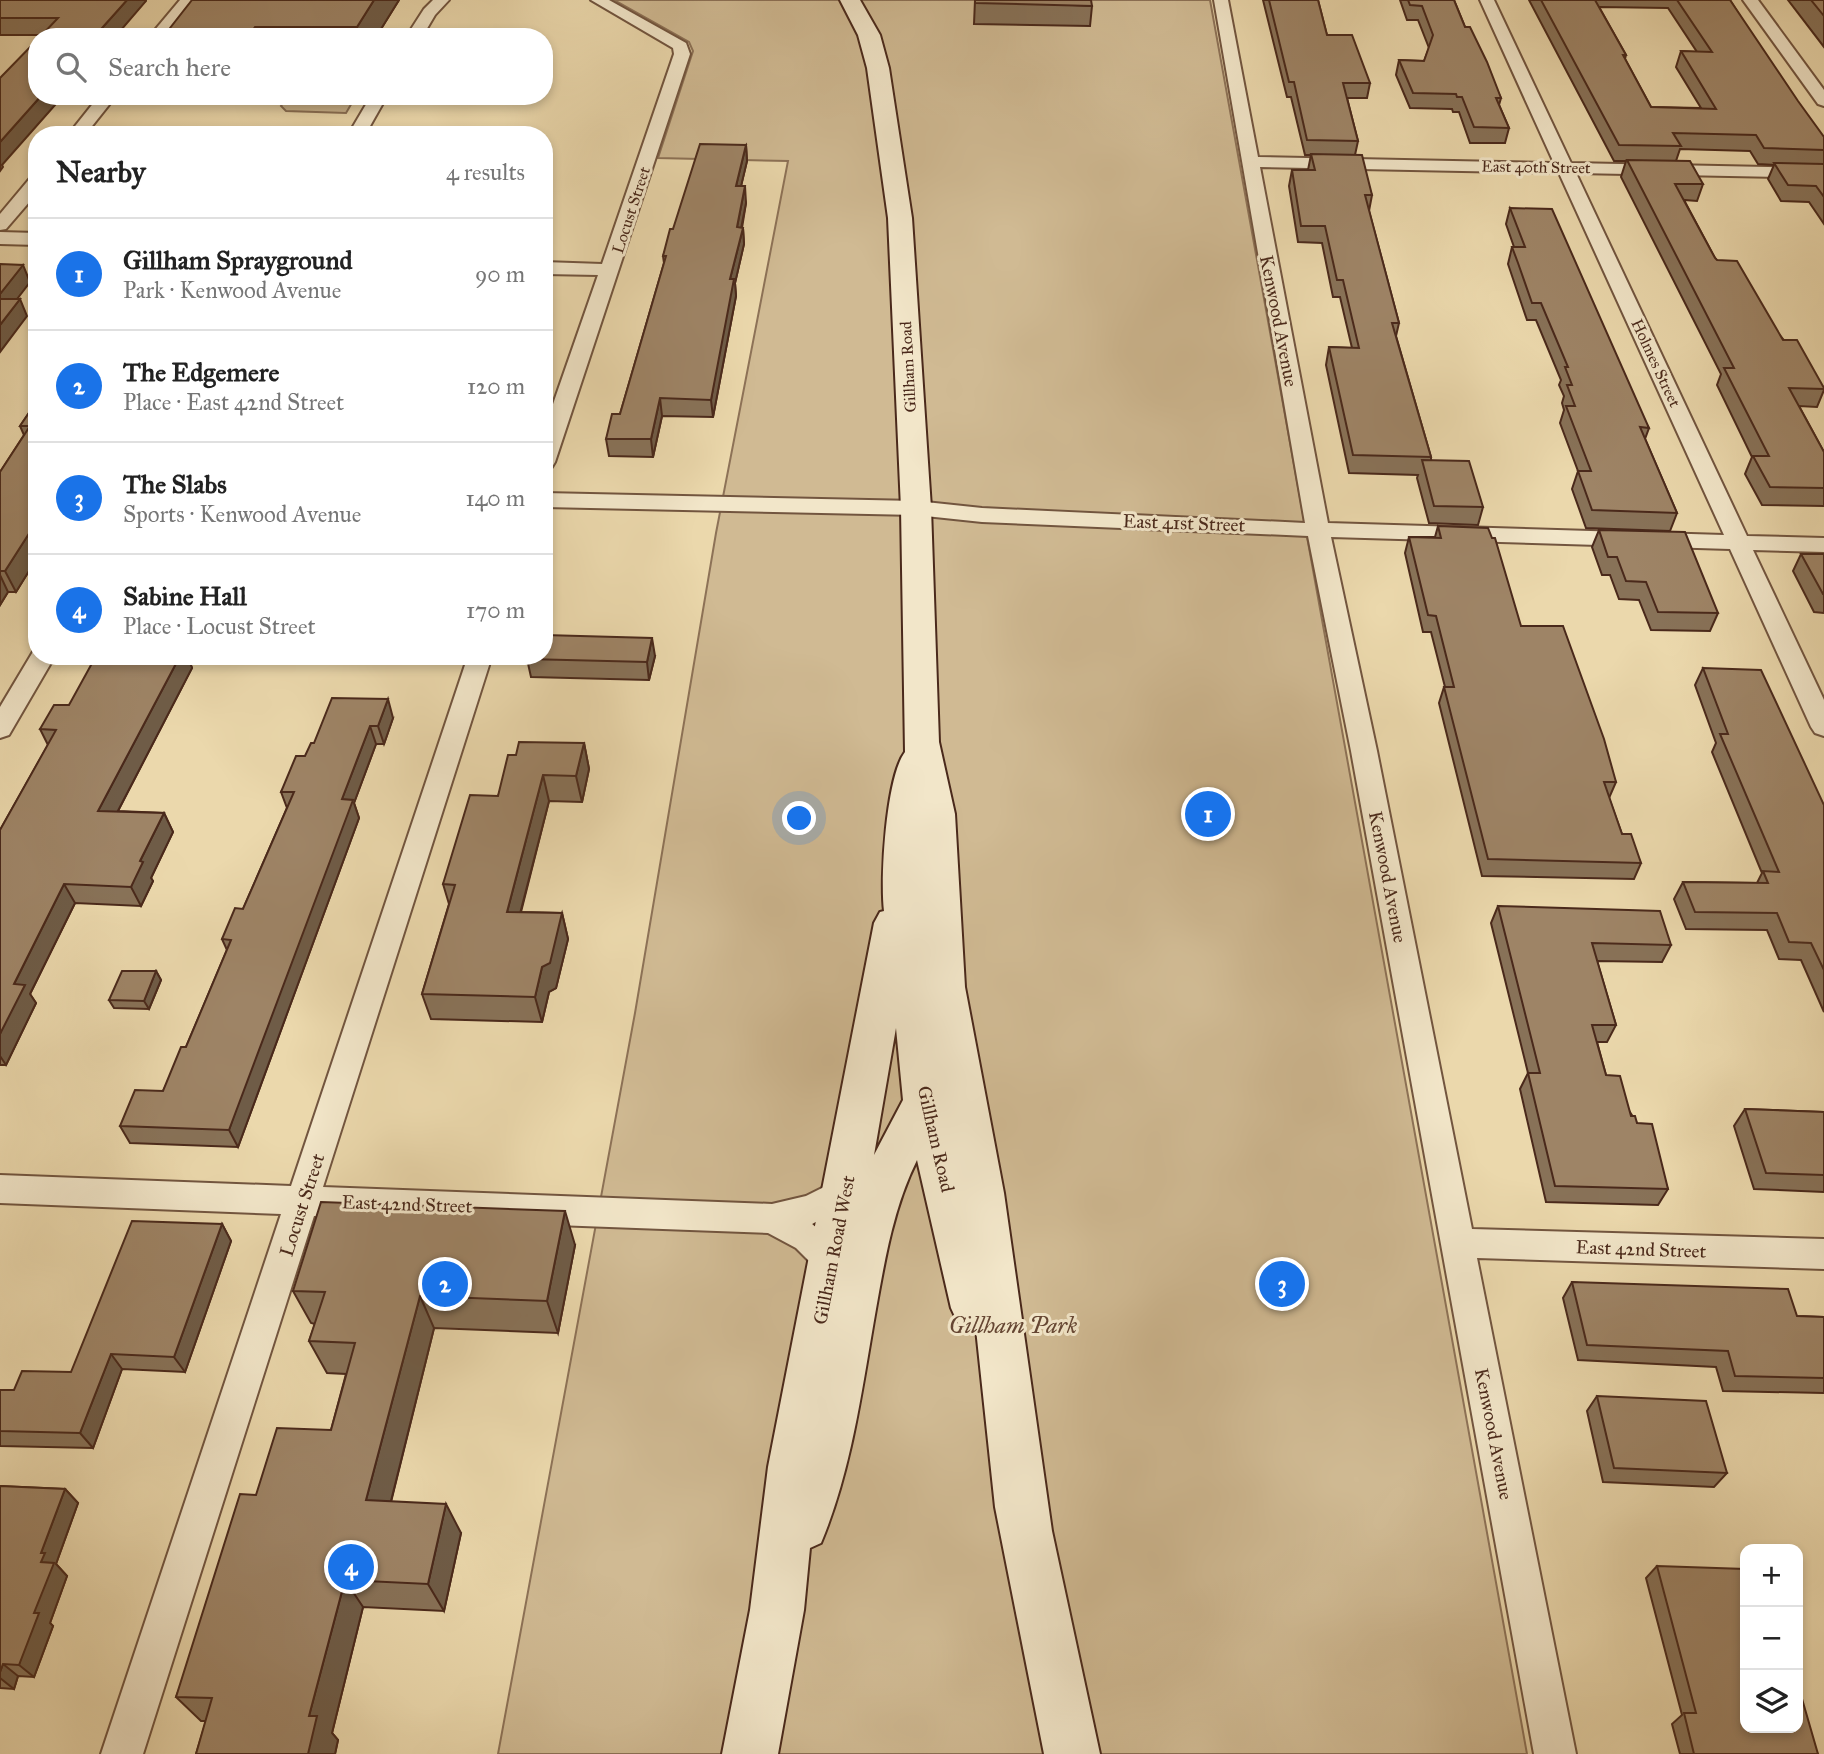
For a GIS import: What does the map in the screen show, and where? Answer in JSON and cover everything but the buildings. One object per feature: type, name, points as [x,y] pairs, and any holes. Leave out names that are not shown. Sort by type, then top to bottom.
[{"type":"main road","name":"Gillham Road","points":[[850,0],[869,35],[878,68],[900,218],[916,508],[921,741],[936,814],[945,986],[982,1193],[1026,1531]]},
{"type":"main road","name":"Gillham Road","points":[[921,741],[908,806],[901,890],[925,1101],[1026,1531],[1072,1754]]},
{"type":"main road","name":"Gillham Road West","points":[[750,1754],[777,1610],[793,1466],[846,1191],[878,999],[901,890]]},
{"type":"main road","name":"Gillham Road West","points":[[777,1610],[825,1455],[859,1272],[880,1188],[925,1101],[945,986]]},
{"type":"street","points":[[165,28],[188,0]]},
{"type":"street","points":[[419,28],[429,12],[442,0]]},
{"type":"street","name":"Locust Street","points":[[553,436],[682,54],[680,46],[598,0]]},
{"type":"street","name":"Kenwood Avenue","points":[[1221,0],[1318,530],[1364,751],[1555,1754]]},
{"type":"street","name":"Holmes Street","points":[[1488,0],[1824,727]]},
{"type":"street","points":[[1750,0],[1824,101]]},
{"type":"street","points":[[83,126],[101,105]]},
{"type":"street","points":[[361,126],[374,105]]},
{"type":"street","name":"East 40th Street","points":[[1249,162],[1824,173]]},
{"type":"street","points":[[0,225],[28,192]]},
{"type":"street","points":[[0,238],[28,239]]},
{"type":"street","points":[[553,268],[611,270]]},
{"type":"street","name":"East 41st Street","points":[[553,500],[916,508],[982,515],[1318,530],[1824,545]]},
{"type":"street","points":[[0,729],[38,665]]},
{"type":"street","name":"Locust Street","points":[[122,1754],[477,665]]},
{"type":"street","name":"East 42nd Street","points":[[0,1189],[772,1219],[813,1209],[846,1191]]},
{"type":"street","name":"East 42nd Street","points":[[772,1219],[808,1238],[831,1260]]},
{"type":"street","name":"East 42nd Street","points":[[1458,1243],[1824,1254]]},
{"type":"green space","name":"Gillham Park","points":[[614,0],[1210,0],[1527,1754],[498,1754],[635,1013],[716,533],[788,161],[658,158],[693,51],[689,42]]},
{"type":"green space","points":[[351,105],[346,113],[286,111],[281,106]]},
{"type":"place","name":"Gillham Sprayground","points":[[1208,814]]},
{"type":"place","name":"The Edgemere","points":[[445,1284]]},
{"type":"place","name":"The Slabs","points":[[1282,1284]]},
{"type":"place","name":"Sabine Hall","points":[[351,1567]]}]
